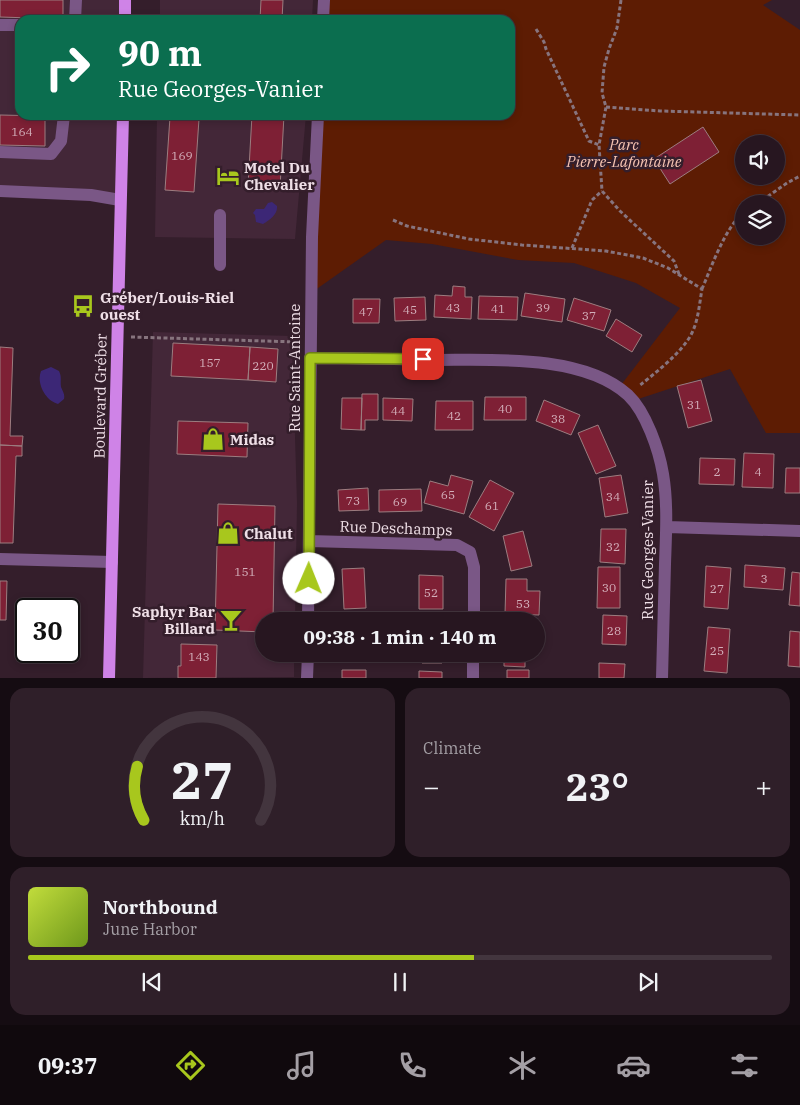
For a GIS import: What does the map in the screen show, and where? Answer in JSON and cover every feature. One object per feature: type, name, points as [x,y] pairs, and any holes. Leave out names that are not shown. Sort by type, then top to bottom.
[{"type":"main road","points":[[125,15],[126,0]]},
{"type":"main road","name":"Boulevard Gréber","points":[[109,678],[123,120]]},
{"type":"street","points":[[75,15],[76,0]]},
{"type":"street","points":[[323,15],[324,0]]},
{"type":"street","points":[[0,25],[15,25]]},
{"type":"street","points":[[0,152],[51,154],[61,141],[63,120]]},
{"type":"street","name":"Rue Saint-Antoine","points":[[308,612],[312,237],[318,120]]},
{"type":"street","points":[[0,191],[91,195],[120,200]]},
{"type":"street","points":[[220,215],[220,265]]},
{"type":"street","name":"Rue Georges-Vanier","points":[[310,358],[514,361],[555,365],[600,378],[628,395],[648,426],[660,457],[666,492],[662,678]]},
{"type":"street","points":[[666,527],[800,531]]},
{"type":"street","name":"Rue Deschamps","points":[[309,541],[458,546],[465,548],[470,552],[474,567],[474,612]]},
{"type":"street","points":[[0,559],[112,562]]},
{"type":"street","points":[[308,662],[308,678]]},
{"type":"street","points":[[473,678],[474,662]]},
{"type":"path","points":[[621,0],[617,28],[604,67],[602,93],[606,107],[599,145],[602,191],[620,211],[674,260],[679,274]]},
{"type":"path","points":[[536,29],[544,42],[589,141],[599,145]]},
{"type":"path","points":[[606,107],[660,111],[800,115]]},
{"type":"path","points":[[770,195],[800,176]]},
{"type":"path","points":[[572,248],[592,200],[602,191]]},
{"type":"path","points":[[393,220],[407,226],[470,239],[522,246],[606,251],[643,258],[679,274],[702,289]]},
{"type":"path","points":[[628,395],[660,369],[688,340],[696,320],[702,289],[722,244],[735,221]]},
{"type":"path","points":[[117,336],[310,343]]},
{"type":"shaded area","points":[[0,0],[125,0],[125,15],[15,15],[15,120],[123,120],[120,200],[0,192]]},
{"type":"shaded area","points":[[160,0],[313,0],[312,15],[160,15]]},
{"type":"shaded area","name":"Motel Du Chevalier","points":[[157,120],[306,120],[295,239],[155,237]]},
{"type":"shaded area","points":[[272,202],[277,206],[273,216],[263,224],[256,222],[253,213],[256,209],[264,209],[268,203]]},
{"type":"shaded area","points":[[153,332],[292,336],[297,504],[295,612],[255,612],[255,662],[294,662],[294,677],[143,678]]},
{"type":"shaded area","points":[[51,367],[59,371],[61,387],[64,393],[64,399],[58,404],[46,396],[40,381],[41,371]]},
{"type":"green space","name":"Parc Pierre-Lafontaine","points":[[324,0],[772,0],[763,5],[800,30],[800,433],[766,433],[730,369],[632,401],[618,389],[680,308],[636,283],[574,263],[518,260],[432,244],[386,240],[311,293],[318,120],[515,120],[515,15],[323,15]]},
{"type":"building","points":[[0,0],[63,0],[63,15],[15,15],[15,17],[0,17]]},
{"type":"building","points":[[261,0],[283,0],[282,15],[260,15]]},
{"type":"building","points":[[0,115],[15,115],[15,120],[45,120],[45,146],[0,145]]},
{"type":"building","points":[[170,120],[199,120],[194,192],[165,190]]},
{"type":"building","points":[[252,120],[284,120],[280,188],[248,186]]},
{"type":"building","points":[[703,127],[719,152],[670,184],[654,159]]},
{"type":"building","points":[[453,286],[465,287],[465,297],[472,297],[471,319],[434,317],[435,295],[452,296]]},
{"type":"building","points":[[525,293],[565,299],[562,322],[521,316]]},
{"type":"building","points":[[479,296],[518,297],[517,320],[478,319]]},
{"type":"building","points":[[425,297],[426,320],[395,321],[394,298]]},
{"type":"building","points":[[574,298],[611,310],[604,331],[567,320]]},
{"type":"building","points":[[353,299],[380,299],[379,323],[353,323]]},
{"type":"building","points":[[616,319],[642,335],[632,352],[606,336]]},
{"type":"building","points":[[173,343],[250,347],[248,380],[171,376]]},
{"type":"building","points":[[0,347],[13,348],[10,436],[23,436],[22,446],[0,445]]},
{"type":"building","points":[[250,347],[278,349],[276,382],[248,380]]},
{"type":"building","points":[[701,380],[712,421],[688,428],[677,386]]},
{"type":"building","points":[[362,394],[378,394],[378,420],[365,420],[365,430],[361,430]]},
{"type":"building","points":[[485,397],[526,397],[526,420],[484,420]]},
{"type":"building","points":[[342,398],[362,398],[361,430],[341,429]]},
{"type":"building","points":[[383,398],[413,399],[412,421],[383,420]]},
{"type":"building","points":[[544,400],[580,415],[571,435],[536,421]]},
{"type":"building","points":[[436,401],[473,401],[473,430],[435,430]]},
{"type":"building","name":"Midas","points":[[178,421],[248,423],[247,457],[177,454]]},
{"type":"building","points":[[598,425],[616,466],[596,474],[578,433]]},
{"type":"building","points":[[0,445],[22,446],[22,456],[16,456],[13,543],[0,543]]},
{"type":"building","points":[[744,453],[774,454],[773,488],[742,487]]},
{"type":"building","points":[[700,458],[735,459],[734,485],[699,484]]},
{"type":"building","points":[[786,468],[800,468],[800,493],[785,493]]},
{"type":"building","points":[[451,475],[473,481],[464,514],[424,503],[430,481],[448,486]]},
{"type":"building","points":[[621,475],[628,513],[605,517],[599,478]]},
{"type":"building","points":[[490,480],[514,493],[494,531],[469,517]]},
{"type":"building","points":[[368,488],[369,510],[339,511],[338,490]]},
{"type":"building","points":[[421,489],[422,511],[379,512],[379,490]]},
{"type":"building","points":[[218,504],[275,506],[273,612],[255,612],[255,632],[215,630]]},
{"type":"building","points":[[601,529],[626,529],[625,564],[600,562]]},
{"type":"building","points":[[523,531],[532,566],[511,571],[503,536]]},
{"type":"building","points":[[745,565],[785,568],[783,590],[744,587]]},
{"type":"building","points":[[706,566],[731,568],[728,609],[704,607]]},
{"type":"building","points":[[598,567],[620,567],[620,608],[597,608]]},
{"type":"building","points":[[364,568],[366,608],[344,609],[342,569]]},
{"type":"building","points":[[792,572],[800,573],[800,606],[789,605]]},
{"type":"building","points":[[419,575],[443,576],[443,609],[419,609]]},
{"type":"building","points":[[506,579],[527,579],[527,591],[540,591],[539,612],[505,612]]},
{"type":"building","points":[[0,581],[7,581],[6,620],[0,620]]},
{"type":"building","points":[[603,615],[627,616],[626,645],[602,644]]},
{"type":"building","points":[[708,627],[730,629],[727,673],[704,671]]},
{"type":"building","points":[[790,631],[800,632],[800,667],[788,666]]},
{"type":"building","points":[[181,644],[217,645],[216,678],[178,678],[178,666],[181,666]]},
{"type":"building","points":[[422,662],[442,662],[442,663]]},
{"type":"building","points":[[504,662],[525,662],[525,667],[504,666]]},
{"type":"building","points":[[599,663],[625,664],[624,678],[599,678]]},
{"type":"building","points":[[342,670],[366,670],[366,678],[342,678]]},
{"type":"building","points":[[507,670],[529,670],[529,678],[507,678]]},
{"type":"building","points":[[419,671],[442,672],[442,678],[419,678]]},
{"type":"place","name":"Motel Du Chevalier","points":[[228,176]]},
{"type":"place","name":"Gréber/Louis-Riel ouest","points":[[83,306]]},
{"type":"place","name":"Midas","points":[[213,439]]},
{"type":"place","name":"Chalut","points":[[228,533]]},
{"type":"place","name":"Saphyr Bar Billard","points":[[231,620]]},
{"type":"route","points":[[309,579],[310,358],[423,359]]}]
